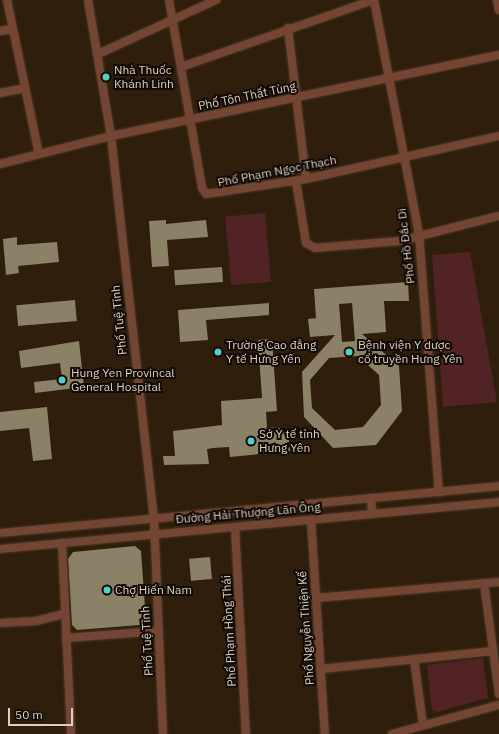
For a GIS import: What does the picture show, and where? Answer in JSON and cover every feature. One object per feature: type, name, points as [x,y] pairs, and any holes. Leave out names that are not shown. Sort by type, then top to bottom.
[{"type":"street","points":[[7,0],[39,154]]},
{"type":"street","name":"Phố Tuệ Tĩnh","points":[[88,0],[111,136],[154,519],[163,734]]},
{"type":"street","name":"Phố Phạm Ngọc Thạch","points":[[169,0],[202,188],[206,194],[296,181],[499,136]]},
{"type":"street","points":[[98,54],[216,0]]},
{"type":"street","points":[[181,67],[288,28],[374,0]]},
{"type":"street","name":"Phố Hồ Đắc Di","points":[[374,0],[419,236],[439,492]]},
{"type":"street","points":[[497,0],[499,10]]},
{"type":"street","points":[[0,31],[13,28]]},
{"type":"street","points":[[288,28],[295,98],[306,179]]},
{"type":"street","name":"Phố Tôn Thất Tùng","points":[[0,164],[111,136],[499,55]]},
{"type":"street","points":[[0,93],[25,88]]},
{"type":"street","points":[[296,181],[306,243],[310,247],[321,249],[419,236],[499,216]]},
{"type":"street","name":"Đường Hải Thượng Lãn Ông","points":[[0,533],[499,486]]},
{"type":"street","points":[[370,498],[372,514]]},
{"type":"street","name":"Đường Hải Thượng Lãn Ông","points":[[0,549],[499,502]]},
{"type":"street","name":"Phố Nguyễn Thiện Kế","points":[[311,520],[325,734]]},
{"type":"street","name":"Phố Phạm Hồng Thái","points":[[235,527],[246,734]]},
{"type":"street","points":[[62,543],[64,614],[71,734]]},
{"type":"street","points":[[316,598],[499,582]]},
{"type":"street","points":[[484,583],[499,694]]},
{"type":"street","points":[[0,623],[36,621],[64,614]]},
{"type":"street","points":[[66,638],[159,631]]},
{"type":"street","points":[[321,669],[493,652]]},
{"type":"street","points":[[414,659],[423,725]]},
{"type":"street","points":[[392,734],[499,705]]},
{"type":"shaded area","points":[[265,213],[271,282],[231,285],[225,216]]},
{"type":"shaded area","points":[[470,252],[497,402],[443,407],[432,255]]},
{"type":"shaded area","points":[[483,658],[488,698],[437,712],[432,710],[427,665]]},
{"type":"building","points":[[166,220],[166,224],[206,220],[208,237],[167,240],[169,266],[152,267],[149,221]]},
{"type":"building","points":[[17,237],[17,245],[57,242],[59,262],[18,266],[19,273],[6,275],[3,239]]},
{"type":"building","points":[[222,267],[223,282],[175,285],[174,270]]},
{"type":"building","points":[[408,282],[409,301],[384,301],[386,332],[362,334],[399,366],[402,411],[376,445],[333,448],[304,417],[302,372],[335,335],[310,337],[308,319],[316,318],[314,289]],"holes":[[[352,303],[355,341],[342,342],[339,304]],[[358,356],[379,375],[381,405],[363,427],[335,430],[312,408],[310,380],[329,358]]]},
{"type":"building","points":[[75,300],[77,321],[18,326],[16,305]]},
{"type":"building","points":[[269,303],[269,315],[206,320],[208,340],[180,342],[178,310]]},
{"type":"building","points":[[272,339],[277,411],[266,412],[267,427],[288,429],[290,451],[230,457],[229,447],[213,448],[207,449],[209,464],[164,465],[163,456],[175,456],[173,431],[222,425],[221,401],[262,398],[258,340]]},
{"type":"building","points":[[79,341],[84,387],[35,393],[34,382],[62,379],[60,363],[21,368],[19,351]]},
{"type":"building","points":[[47,407],[52,459],[33,461],[29,428],[0,431],[0,412]]},
{"type":"building","name":"Chợ Hiến Nam","points":[[135,546],[141,551],[146,621],[139,625],[77,630],[72,625],[68,559],[73,552]]},
{"type":"building","points":[[210,557],[212,579],[191,581],[189,559]]},
{"type":"place","name":"Nhà Thuốc Khánh Linh","points":[[106,77]]},
{"type":"place","name":"Trường Cao đẳng Y tế Hưng Yên","points":[[218,352]]},
{"type":"place","name":"Bệnh viện Y dược cổ truyền Hưng Yên","points":[[349,352]]},
{"type":"place","name":"Hung Yen Provincal General Hospital","points":[[62,380]]},
{"type":"place","name":"Sở Y tế tỉnh Hưng Yên","points":[[251,441]]},
{"type":"place","name":"Chợ Hiến Nam","points":[[107,590]]}]
